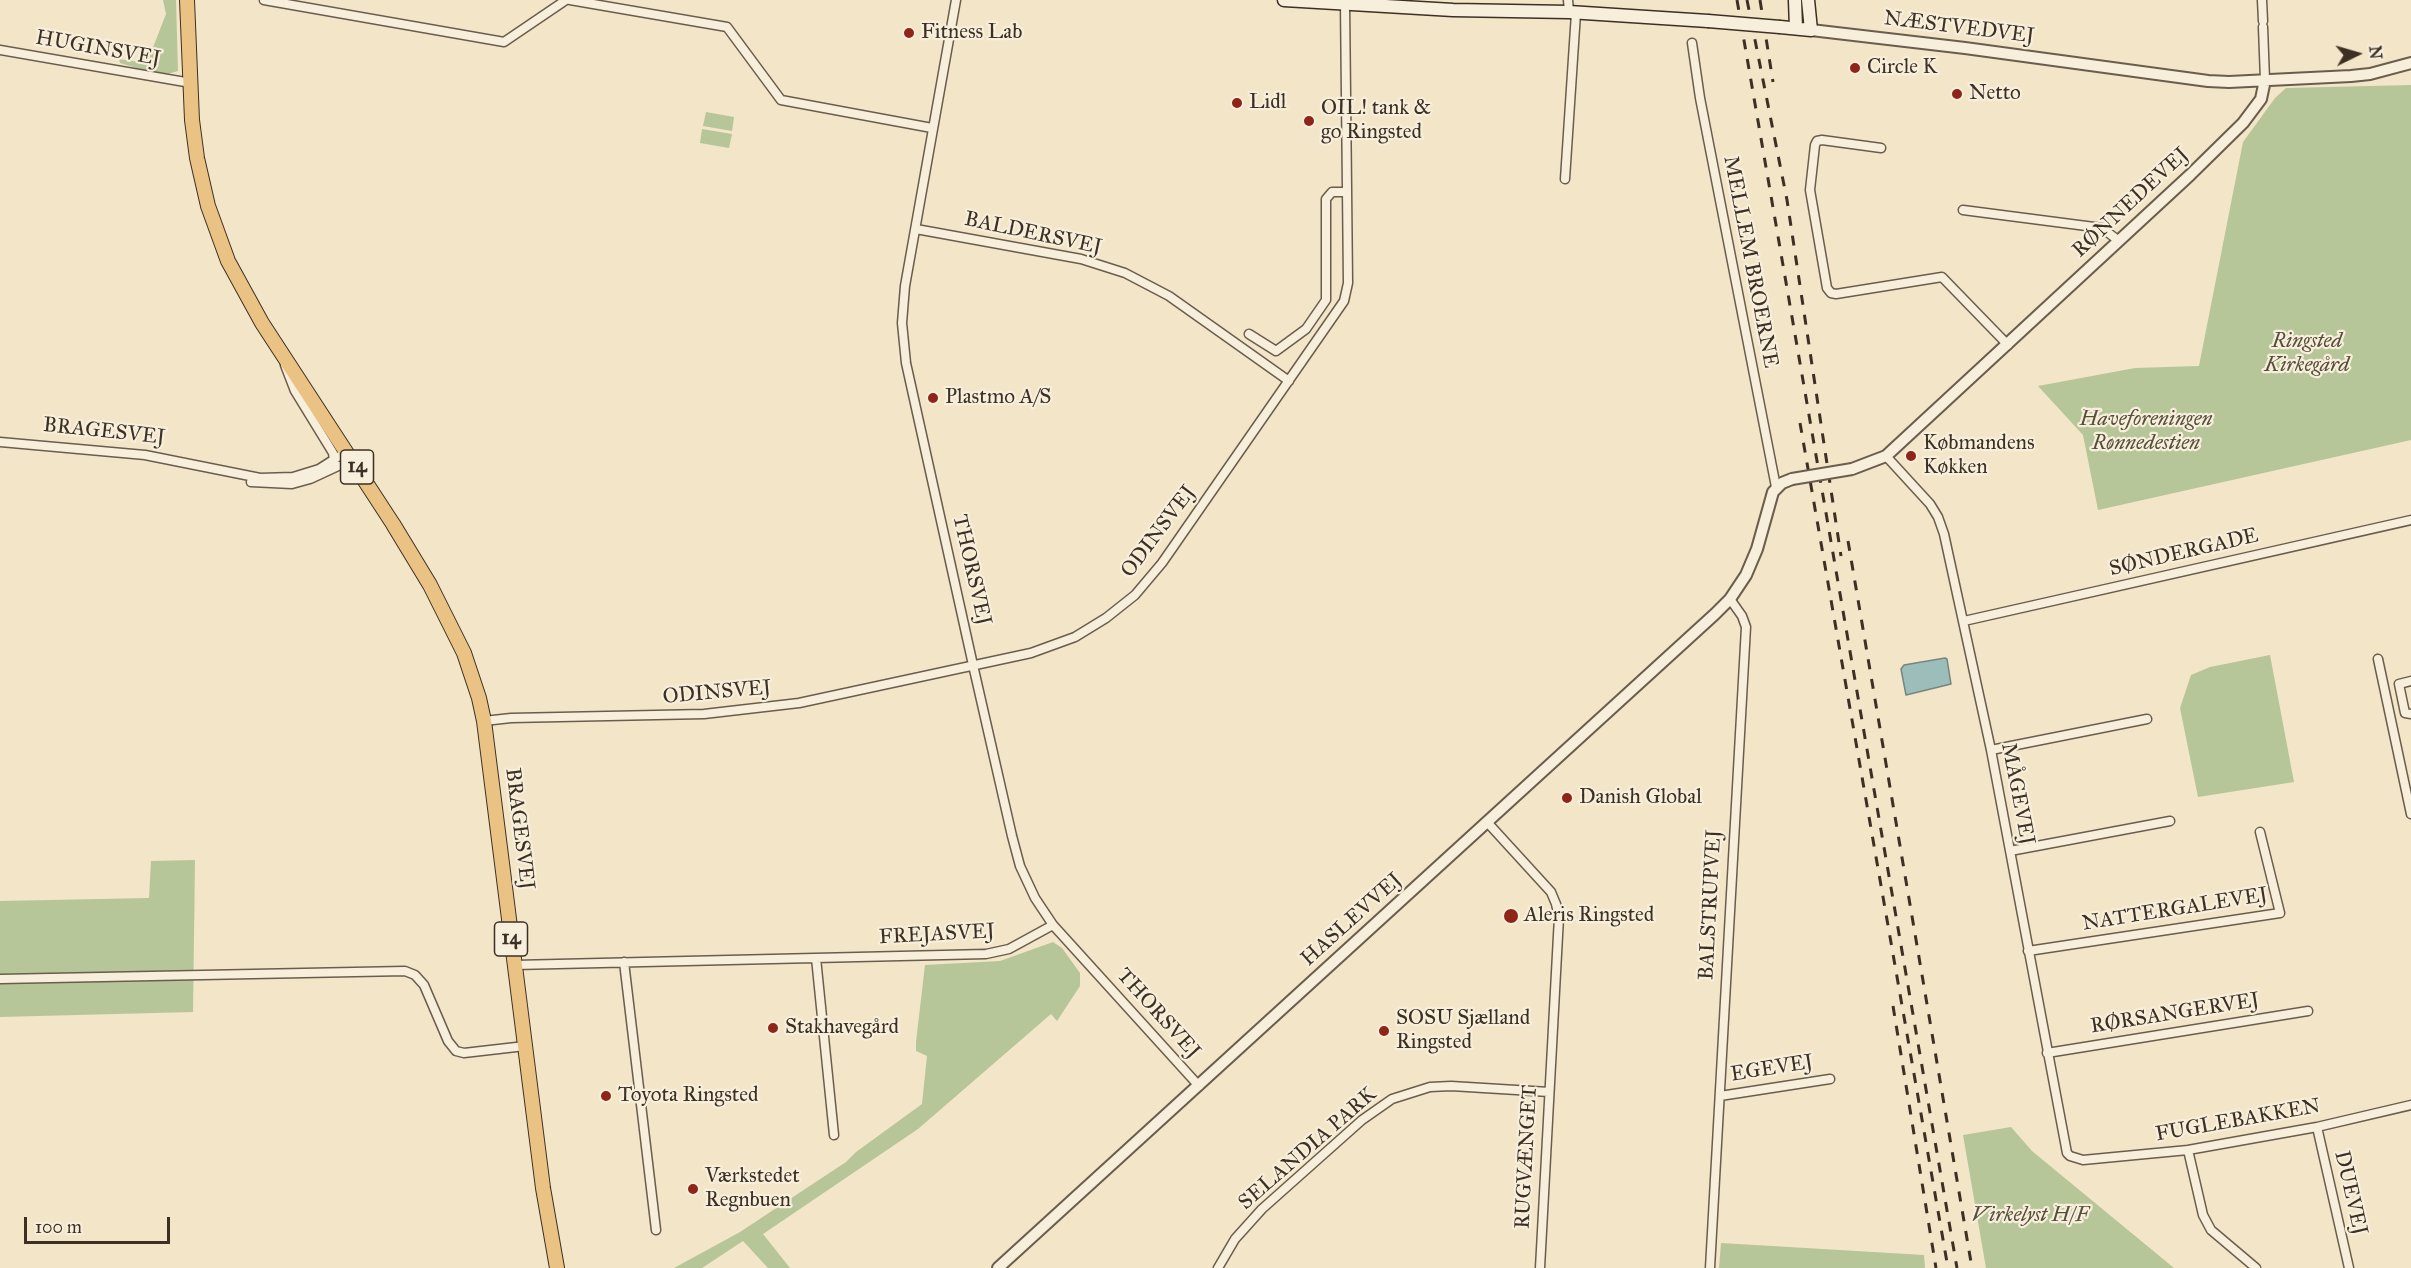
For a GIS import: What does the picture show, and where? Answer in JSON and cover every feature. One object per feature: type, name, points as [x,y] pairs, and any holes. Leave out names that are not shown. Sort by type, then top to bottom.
[{"type":"main road","name":"BRAGESVEJ","points":[[187,0],[197,158],[208,206],[228,261],[285,365],[342,458],[446,615]]},
{"type":"main road","name":"BRAGESVEJ","points":[[191,83],[193,0]]},
{"type":"main road","name":"NÆSTVEDVEJ","points":[[1284,0],[1453,10],[1571,9],[1811,30]]},
{"type":"main road","points":[[1794,0],[1796,28]]},
{"type":"main road","points":[[1808,0],[1811,30]]},
{"type":"main road","name":"BRAGESVEJ","points":[[262,323],[342,458],[393,525],[446,615],[470,666],[484,722],[548,1221],[557,1268]]},
{"type":"street","points":[[264,0],[504,42],[568,0],[728,27],[781,100],[932,128]]},
{"type":"street","name":"THORSVEJ","points":[[956,0],[904,286],[902,323],[906,363],[973,665],[1020,866],[1035,898],[1053,925],[1199,1086]]},
{"type":"street","points":[[2262,0],[2265,80]]},
{"type":"street","name":"ODINSVEJ","points":[[484,722],[511,718],[704,714],[799,704],[1031,653],[1075,637],[1106,618],[1135,594],[1162,563],[1344,301],[1348,283],[1345,3]]},
{"type":"street","points":[[1565,179],[1571,9]]},
{"type":"street","name":"NÆSTVEDVEJ","points":[[1811,30],[2208,81],[2370,74],[2411,63]]},
{"type":"street","name":"MELLEM BROERNE","points":[[1692,43],[1700,98],[1776,487]]},
{"type":"street","name":"HUGINSVEJ","points":[[0,50],[191,83]]},
{"type":"street","name":"RØNNEDEVEJ","points":[[1776,487],[1792,479],[1852,470],[1886,456],[2008,345],[2243,123],[2261,99],[2265,80]]},
{"type":"street","points":[[1881,148],[1822,140],[1817,141],[1815,145],[1810,190],[1827,288],[1831,293],[1836,294],[1942,277],[2008,345]]},
{"type":"street","points":[[1249,334],[1276,351],[1306,328],[1326,300],[1326,199],[1332,192],[1347,192]]},
{"type":"street","points":[[1963,210],[2102,228],[2118,242]]},
{"type":"street","name":"BALDERSVEJ","points":[[916,229],[1081,259],[1125,273],[1169,296],[1289,381]]},
{"type":"street","points":[[1313,318],[1326,327]]},
{"type":"street","name":"BRAGESVEJ","points":[[0,442],[145,455],[202,466],[239,479],[277,484],[310,479],[342,458]]},
{"type":"street","name":"MÅGEVEJ","points":[[1886,456],[1930,504],[1938,517],[1964,621],[1991,750],[2065,1148],[2070,1156]]},
{"type":"street","points":[[1730,599],[1746,575],[1757,549],[1770,499],[1776,487]]},
{"type":"street","name":"SØNDERGADE","points":[[1964,621],[2411,520]]},
{"type":"street","name":"HASLEVVEJ","points":[[998,1268],[1730,599]]},
{"type":"street","name":"BALSTRUPVEJ","points":[[1710,1268],[1746,627],[1742,616],[1730,599]]},
{"type":"street","points":[[2378,659],[2411,814]]},
{"type":"street","points":[[2390,716],[2408,714],[2399,684],[2411,681]]},
{"type":"street","points":[[1991,750],[2147,720]]},
{"type":"street","points":[[2010,851],[2170,821]]},
{"type":"street","name":"RUGVÆNGET","points":[[1487,822],[1551,892],[1557,904],[1559,917],[1540,1268]]},
{"type":"street","name":"NATTERGALEVEJ","points":[[2028,951],[2280,913],[2260,832]]},
{"type":"street","name":"FREJASVEJ","points":[[515,965],[986,954],[1016,946],[1053,925]]},
{"type":"street","points":[[816,958],[834,1135]]},
{"type":"street","points":[[624,962],[656,1230]]},
{"type":"street","points":[[0,979],[405,971],[415,975],[424,985],[448,1041],[456,1051],[464,1053],[525,1046]]},
{"type":"street","name":"RØRSANGERVEJ","points":[[2047,1053],[2308,1011]]},
{"type":"street","name":"EGEVEJ","points":[[1720,1096],[1830,1079]]},
{"type":"street","name":"SELANDIA PARK","points":[[1218,1268],[1235,1239],[1262,1209],[1362,1120],[1392,1099],[1430,1088],[1451,1086],[1549,1092]]},
{"type":"street","name":"FUGLEBAKKEN","points":[[2070,1156],[2083,1160],[2188,1150],[2317,1127],[2411,1105]]},
{"type":"street","name":"DUEVEJ","points":[[2317,1127],[2349,1268]]},
{"type":"street","points":[[2188,1150],[2203,1215],[2211,1230],[2256,1268]]},
{"type":"green space","points":[[163,0],[176,0],[178,71],[168,74],[149,72],[120,63],[119,59],[147,63],[166,14]]},
{"type":"green space","name":"Ringsted Kirkegård","points":[[2411,85],[2411,440],[2098,510],[2083,435],[2038,386],[2135,368],[2199,366],[2243,142],[2275,98],[2286,88]]},
{"type":"green space","points":[[706,112],[734,117],[732,131],[703,126]]},
{"type":"green space","points":[[702,129],[732,134],[729,148],[700,143]]},
{"type":"green space","points":[[2270,655],[2294,782],[2198,797],[2180,708],[2191,675],[2210,667]]},
{"type":"green space","points":[[195,860],[193,1012],[0,1017],[0,901],[149,898],[151,861]]},
{"type":"green space","points":[[1053,942],[1062,948],[1080,973],[1080,986],[1057,1021],[1051,1014],[918,1129],[763,1234],[790,1268],[768,1268],[743,1241],[702,1268],[674,1268],[740,1232],[846,1162],[856,1152],[922,1104],[927,1056],[916,1051],[916,1042],[925,965],[1000,961]]},
{"type":"green space","name":"Virkelyst H/F","points":[[2011,1127],[2032,1151],[2174,1268],[1986,1268],[1963,1135]]},
{"type":"green space","points":[[1721,1243],[1924,1255],[1925,1268],[1719,1268]]},
{"type":"water","points":[[1945,658],[1951,684],[1906,695],[1901,669],[1904,665]]},
{"type":"railway","points":[[1737,0],[1957,1268]]},
{"type":"railway","points":[[1747,0],[1787,200],[1841,556]]},
{"type":"railway","points":[[1760,0],[1773,82]]},
{"type":"railway","points":[[1800,423],[1948,1268]]},
{"type":"railway","points":[[1848,541],[1972,1268]]},
{"type":"railway","points":[[1893,1006],[1936,1268]]},
{"type":"place","name":"Fitness Lab","points":[[909,33]]},
{"type":"place","name":"Circle K","points":[[1855,68]]},
{"type":"place","name":"Netto","points":[[1957,94]]},
{"type":"place","name":"Lidl","points":[[1237,103]]},
{"type":"place","name":"OIL! tank & go Ringsted","points":[[1309,121]]},
{"type":"place","name":"Plastmo A/S","points":[[933,398]]},
{"type":"place","name":"Købmandens Køkken","points":[[1911,456]]},
{"type":"place","name":"Danish Global","points":[[1567,798]]},
{"type":"place","name":"Aleris Ringsted","points":[[1511,916]]},
{"type":"place","name":"Stakhavegård","points":[[773,1028]]},
{"type":"place","name":"SOSU Sjælland Ringsted","points":[[1384,1031]]},
{"type":"place","name":"Toyota Ringsted","points":[[606,1096]]},
{"type":"place","name":"Værkstedet Regnbuen","points":[[693,1189]]},
{"type":"park label","name":"Haveforeningen Rønnedestien","points":[[2146,432]]}]
